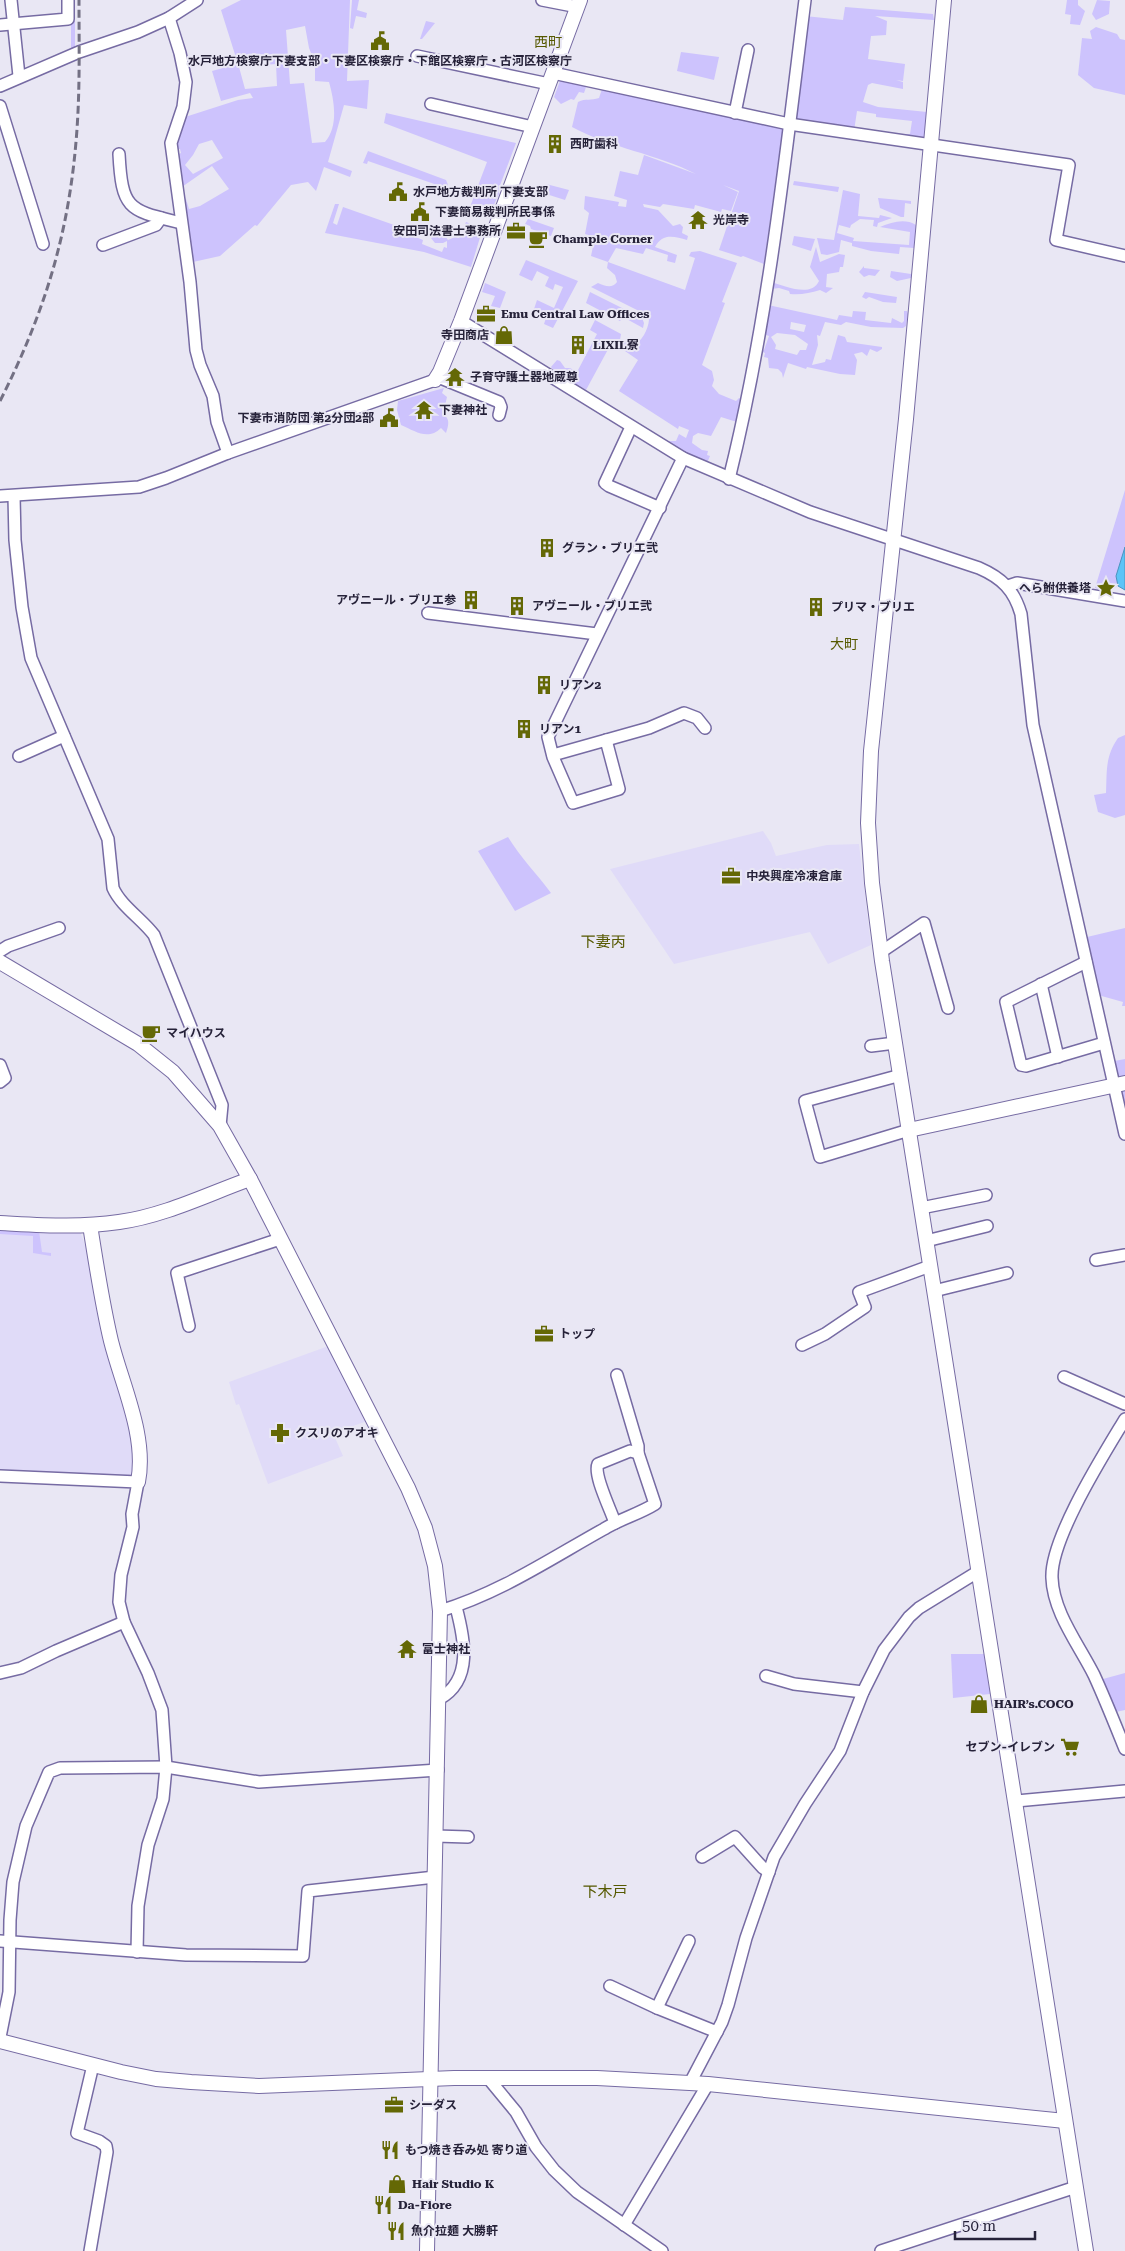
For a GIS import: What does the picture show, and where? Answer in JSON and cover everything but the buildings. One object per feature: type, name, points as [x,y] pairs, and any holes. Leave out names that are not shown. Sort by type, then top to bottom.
[{"type":"street","points":[[11,0],[19,76]]},
{"type":"street","points":[[0,25],[68,19],[68,0]]},
{"type":"street","points":[[0,86],[19,76],[79,52],[138,32],[168,18],[198,0]]},
{"type":"street","points":[[436,378],[461,321],[579,4],[542,0]]},
{"type":"street","points":[[729,479],[748,398],[762,319],[805,0]]},
{"type":"street","points":[[944,0],[894,541],[872,742],[868,810],[872,883],[926,1241],[1086,2251]]},
{"type":"street","points":[[168,18],[180,53],[186,82],[183,108],[171,143],[190,282],[197,355],[212,396],[217,422],[228,453]]},
{"type":"street","points":[[735,113],[748,50]]},
{"type":"street","points":[[417,56],[789,124],[1069,165],[1056,240],[1125,256]]},
{"type":"street","points":[[431,104],[533,127]]},
{"type":"street","points":[[0,106],[43,244]]},
{"type":"street","points":[[119,154],[122,186],[130,204],[140,212],[181,222]]},
{"type":"street","points":[[103,245],[156,225],[161,218]]},
{"type":"street","points":[[461,321],[683,458],[810,512],[979,568],[993,574],[1008,586],[1018,602],[1021,614],[1033,725],[1104,1043],[1120,1084],[1125,1134]]},
{"type":"street","points":[[0,496],[139,488],[228,453],[436,378],[499,402],[501,407],[499,414]]},
{"type":"street","points":[[632,427],[605,482],[609,486],[660,508]]},
{"type":"street","points":[[606,740],[618,789],[596,798],[573,803],[553,755],[548,737],[683,458]]},
{"type":"street","points":[[14,496],[15,540],[22,607],[31,658],[108,838],[113,888],[116,895],[146,923],[154,935],[222,1105],[220,1126]]},
{"type":"street","points":[[1008,586],[1017,584],[1125,601]]},
{"type":"street","points":[[428,613],[597,634]]},
{"type":"street","points":[[553,755],[649,728],[684,713],[697,718],[705,728]]},
{"type":"street","points":[[19,756],[64,736]]},
{"type":"street","points":[[881,952],[924,923],[948,1008]]},
{"type":"street","points":[[0,951],[8,946],[59,928]]},
{"type":"street","points":[[0,962],[138,1044],[173,1072],[220,1126],[250,1179],[408,1488],[425,1528],[435,1566],[440,1611],[440,1699],[427,2251]]},
{"type":"street","points":[[1086,962],[1006,1002],[1021,1065],[1026,1066],[1104,1043]]},
{"type":"street","points":[[1041,984],[1058,1057]]},
{"type":"street","points":[[871,1046],[895,1042]]},
{"type":"street","points":[[0,1065],[5,1078],[0,1082]]},
{"type":"street","points":[[901,1074],[805,1101],[820,1157],[909,1130],[1120,1084]]},
{"type":"street","points":[[0,1223],[90,1225],[121,1222],[156,1212],[250,1179]]},
{"type":"street","points":[[921,1208],[986,1196]]},
{"type":"street","points":[[90,1225],[111,1341],[136,1433],[140,1462],[132,1514],[133,1527],[119,1590],[124,1622],[148,1673],[162,1710],[166,1767],[163,1799],[148,1845],[142,1880],[138,1906],[137,1952]]},
{"type":"street","points":[[926,1241],[987,1226]]},
{"type":"street","points":[[189,1326],[177,1274],[280,1239]]},
{"type":"street","points":[[1096,1260],[1125,1254]]},
{"type":"street","points":[[802,1345],[826,1334],[865,1306],[859,1292],[930,1266]]},
{"type":"street","points":[[934,1291],[1007,1273]]},
{"type":"street","points":[[440,1611],[456,1607],[487,1594],[548,1563],[615,1522],[656,1504],[638,1453],[638,1446],[617,1375]]},
{"type":"street","points":[[1064,1377],[1125,1404]]},
{"type":"street","points":[[1125,1419],[1068,1522],[1057,1548],[1051,1577],[1059,1608],[1094,1675],[1125,1749]]},
{"type":"street","points":[[615,1522],[598,1477],[596,1466],[630,1451],[638,1453]]},
{"type":"street","points":[[0,1476],[138,1482]]},
{"type":"street","points":[[690,2083],[728,2005],[746,1938],[774,1857],[805,1804],[840,1751],[863,1692],[884,1650],[909,1617],[929,1600],[979,1571]]},
{"type":"street","points":[[440,1699],[454,1686],[462,1667],[464,1638],[456,1607]]},
{"type":"street","points":[[0,1673],[21,1668],[56,1650],[124,1622]]},
{"type":"street","points":[[766,1676],[794,1684],[863,1692]]},
{"type":"street","points":[[438,1770],[259,1782],[166,1767],[60,1768],[49,1772],[26,1826],[13,1882],[5,1941],[9,1992],[0,2039],[94,2065],[156,2079],[227,2085],[293,2085],[431,2079],[597,2078],[708,2084],[1065,2121]]},
{"type":"street","points":[[1016,1801],[1125,1791]]},
{"type":"street","points":[[436,1836],[468,1837]]},
{"type":"street","points":[[702,1857],[735,1837],[763,1868],[769,1872]]},
{"type":"street","points":[[5,1941],[186,1955],[303,1956],[308,1891],[435,1877]]},
{"type":"street","points":[[657,2008],[688,1941]]},
{"type":"street","points":[[610,1986],[716,2032]]},
{"type":"street","points":[[90,2251],[107,2152],[106,2146],[99,2141],[77,2133],[94,2065]]},
{"type":"street","points":[[488,2078],[516,2112],[536,2146],[554,2170],[577,2192],[662,2251]]},
{"type":"street","points":[[624,2225],[708,2084]]},
{"type":"street","points":[[881,2251],[1076,2186]]},
{"type":"shaded area","points":[[71,0],[75,0],[75,49],[71,50]]},
{"type":"shaded area","points":[[241,0],[350,0],[347,81],[369,80],[367,109],[344,105],[328,162],[352,171],[350,177],[324,167],[316,191],[308,182],[291,185],[257,226],[255,225],[220,256],[193,262],[183,197],[186,199],[189,209],[200,206],[229,189],[212,166],[179,189],[177,155],[181,153],[180,149],[176,149],[175,134],[182,118],[238,100],[253,98],[250,93],[221,101],[212,71],[238,64],[221,10]],"holes":[[[305,26],[309,48],[315,63],[315,81],[329,82],[334,105],[334,121],[325,142],[312,143],[304,83],[290,84],[286,30]],[[276,64],[277,86],[245,89],[239,67]],[[212,140],[223,158],[193,174],[185,165],[199,144]]]},
{"type":"shaded area","points":[[352,0],[359,0],[357,10],[367,13],[366,18],[356,16],[353,29],[350,28]]},
{"type":"shaded area","points":[[1067,0],[1078,0],[1078,5],[1085,11],[1080,25],[1070,24],[1071,15],[1065,14]]},
{"type":"shaded area","points":[[1097,0],[1110,1],[1109,14],[1096,20],[1092,14]]},
{"type":"shaded area","points":[[845,7],[933,14],[934,20],[875,16],[887,21],[886,35],[871,36],[868,59],[905,64],[903,81],[896,80],[903,82],[903,89],[872,83],[868,85],[863,102],[878,107],[927,112],[924,142],[892,134],[910,134],[912,121],[876,117],[876,114],[857,111],[854,131],[790,123],[805,16],[843,20]]},
{"type":"shaded area","points":[[426,21],[435,23],[420,39]]},
{"type":"shaded area","points":[[1096,27],[1117,34],[1120,39],[1125,40],[1125,95],[1094,88],[1078,75],[1082,38],[1092,39],[1090,31]]},
{"type":"shaded area","points":[[681,52],[719,57],[714,80],[677,71]]},
{"type":"shaded area","points":[[561,78],[587,84],[584,93],[579,92],[574,100],[571,99],[561,104],[554,97]]},
{"type":"shaded area","points":[[602,89],[783,127],[764,264],[719,250],[739,191],[723,185],[738,192],[731,211],[722,209],[721,212],[695,205],[694,209],[663,204],[660,207],[643,204],[644,207],[658,210],[673,226],[680,224],[683,227],[682,233],[688,236],[687,240],[673,237],[661,239],[655,247],[677,255],[675,263],[667,261],[668,255],[646,248],[643,254],[616,248],[608,262],[591,256],[595,237],[585,234],[589,213],[584,209],[585,196],[619,202],[618,206],[626,207],[627,200],[614,196],[620,171],[638,175],[644,155],[696,174],[666,161],[602,140],[572,127],[578,102],[599,98]]},
{"type":"shaded area","points":[[386,113],[516,143],[499,188],[499,194],[490,213],[484,210],[482,216],[470,207],[487,162],[384,123]]},
{"type":"shaded area","points":[[368,151],[446,180],[448,185],[445,193],[442,191],[443,187],[368,161],[367,164],[363,163]]},
{"type":"shaded area","points":[[794,181],[839,187],[838,192],[793,185]]},
{"type":"shaded area","points":[[546,184],[569,190],[565,200],[543,193]]},
{"type":"shaded area","points":[[843,190],[860,194],[858,216],[879,218],[880,215],[892,218],[878,223],[877,227],[873,226],[874,220],[860,219],[851,225],[850,228],[839,225],[837,233],[854,238],[853,241],[909,245],[910,232],[880,227],[903,221],[916,225],[914,248],[900,247],[899,254],[871,251],[852,246],[852,243],[841,240],[839,252],[827,255],[821,254],[817,238],[834,240]]},
{"type":"shaded area","points":[[878,198],[911,201],[911,204],[905,203],[904,217],[901,217],[880,208]]},
{"type":"shaded area","points":[[335,204],[339,204],[333,223],[337,225],[343,207],[397,226],[396,229],[423,240],[422,244],[442,252],[444,247],[447,248],[447,241],[435,243],[431,238],[432,231],[437,234],[443,233],[448,240],[455,237],[459,238],[466,222],[477,226],[476,229],[482,231],[471,267],[424,252],[325,233]]},
{"type":"shaded area","points":[[528,219],[554,228],[551,236],[531,229],[530,226],[525,224]]},
{"type":"shaded area","points":[[794,236],[815,239],[811,251],[792,245]]},
{"type":"shaded area","points":[[816,247],[820,262],[839,254],[845,255],[843,267],[840,267],[839,272],[827,274],[826,287],[833,288],[826,293],[820,290],[798,294],[790,294],[789,291],[779,288],[771,289],[771,282],[804,290],[815,286],[819,281],[810,267]]},
{"type":"shaded area","points":[[700,251],[737,263],[722,302],[725,303],[702,365],[712,371],[714,380],[712,386],[719,394],[736,401],[739,398],[744,400],[740,423],[721,417],[711,436],[698,433],[693,436],[692,443],[702,450],[708,451],[707,455],[710,456],[707,463],[687,454],[668,441],[676,441],[679,434],[686,438],[689,430],[679,426],[678,429],[619,391],[638,360],[612,342],[586,390],[556,374],[551,367],[557,360],[565,368],[570,368],[577,372],[597,334],[590,330],[595,320],[621,334],[620,340],[633,346],[644,335],[649,320],[645,314],[591,287],[598,283],[611,286],[617,282],[615,275],[607,268],[608,262],[685,290],[695,258],[689,256],[691,252]]},
{"type":"shaded area","points":[[526,260],[578,281],[553,328],[544,324],[546,318],[533,312],[537,300],[554,308],[563,287],[555,284],[553,290],[545,286],[549,277],[537,271],[532,281],[519,275]]},
{"type":"shaded area","points":[[864,266],[864,268],[880,270],[875,276],[869,275],[864,277],[859,272]]},
{"type":"shaded area","points":[[891,271],[911,274],[911,278],[897,281],[890,277]]},
{"type":"shaded area","points":[[485,283],[506,292],[500,308],[491,306],[495,296],[482,292]]},
{"type":"shaded area","points":[[590,292],[642,318],[643,328],[623,317],[620,321],[586,303]]},
{"type":"shaded area","points":[[865,292],[897,297],[896,303],[883,302],[869,297],[866,299],[862,297]]},
{"type":"shaded area","points":[[768,305],[837,320],[839,315],[852,317],[853,311],[866,312],[865,320],[891,323],[892,318],[902,323],[904,321],[904,311],[907,311],[908,314],[906,326],[903,328],[871,327],[846,322],[841,325],[825,322],[820,336],[817,335],[818,345],[812,365],[825,362],[826,359],[831,360],[838,335],[845,337],[847,342],[882,347],[877,352],[870,349],[867,356],[862,352],[854,354],[857,360],[855,375],[807,367],[806,369],[788,363],[783,378],[782,373],[778,369],[769,368],[768,358],[764,357],[765,353],[760,351],[764,350],[769,336],[763,334]],"holes":[[[791,322],[806,325],[804,332],[790,329]],[[777,333],[795,335],[808,344],[806,350],[800,350],[797,355],[775,349],[776,345],[771,337]]]},
{"type":"shaded area","points":[[444,388],[442,393],[447,397],[443,414],[448,422],[446,433],[441,428],[431,434],[421,434],[401,425],[397,410],[398,401]]},
{"type":"shaded area","points":[[1125,490],[1125,590],[1118,586],[1107,593],[1095,588]]},
{"type":"shaded area","points":[[1125,735],[1125,815],[1115,818],[1098,812],[1094,795],[1106,793],[1108,764],[1111,752],[1118,738]]},
{"type":"shaded area","points":[[763,831],[771,843],[776,856],[827,845],[859,844],[871,945],[828,964],[810,932],[674,964],[610,869]]},
{"type":"shaded area","points":[[508,837],[551,893],[515,911],[478,851]]},
{"type":"shaded area","points":[[1125,928],[1125,1006],[1122,1006],[1123,1002],[1098,995],[1087,937]]},
{"type":"shaded area","points":[[1125,1059],[1125,1132],[1109,1062]]},
{"type":"shaded area","points":[[0,1229],[80,1231],[88,1254],[132,1431],[134,1477],[0,1471]]},
{"type":"shaded area","points":[[0,1229],[39,1231],[42,1252],[51,1253],[51,1256],[33,1253],[33,1236],[0,1234]]},
{"type":"shaded area","points":[[334,1344],[373,1419],[333,1433],[343,1456],[268,1484],[239,1404],[236,1405],[229,1382]]},
{"type":"shaded area","points":[[951,1654],[984,1654],[990,1694],[953,1698]]},
{"type":"shaded area","points":[[1125,1673],[1125,1710],[1116,1712],[1103,1679]]},
{"type":"water","points":[[1125,547],[1125,590],[1118,586],[1116,576]]},
{"type":"railway","points":[[0,401],[43,302],[62,235],[74,166],[77,129],[79,0]]},
{"type":"place","name":"水戸地方検察庁下妻支部・下妻区検察庁・下館区検察庁・古河区検察庁","points":[[380,41]]},
{"type":"place","name":"西町歯科","points":[[555,144]]},
{"type":"place","name":"水戸地方裁判所 下妻支部","points":[[398,192]]},
{"type":"place","name":"下妻簡易裁判所民事係","points":[[420,212]]},
{"type":"place","name":"光岸寺","points":[[698,220]]},
{"type":"place","name":"安田司法書士事務所","points":[[516,231]]},
{"type":"place","name":"Chample Corner","points":[[538,239]]},
{"type":"place","name":"Emu Central Law Offices","points":[[486,314]]},
{"type":"place","name":"寺田商店","points":[[504,335]]},
{"type":"place","name":"LIXIL寮","points":[[578,345]]},
{"type":"place","name":"子育守護土器地蔵尊","points":[[455,377]]},
{"type":"place","name":"下妻神社","points":[[424,410]]},
{"type":"place","name":"下妻市消防団 第2分団2部","points":[[389,418]]},
{"type":"place","name":"グラン・ブリエ弐","points":[[547,548]]},
{"type":"place","name":"へら鮒供養塔","points":[[1106,588]]},
{"type":"place","name":"アヴニール・ブリエ参","points":[[471,600]]},
{"type":"place","name":"アヴニール・ブリエ弐","points":[[517,606]]},
{"type":"place","name":"プリマ・ブリエ","points":[[816,607]]},
{"type":"place","name":"リアン2","points":[[544,685]]},
{"type":"place","name":"リアン1","points":[[524,729]]},
{"type":"place","name":"中央興産冷凍倉庫","points":[[731,876]]},
{"type":"place","name":"マイハウス","points":[[151,1033]]},
{"type":"place","name":"トップ","points":[[544,1334]]},
{"type":"place","name":"クスリのアオキ","points":[[280,1433]]},
{"type":"place","name":"富士神社","points":[[407,1649]]},
{"type":"place","name":"HAIR’s.COCO","points":[[979,1704]]},
{"type":"place","name":"セブン-イレブン","points":[[1070,1747]]},
{"type":"place","name":"シーダス","points":[[394,2105]]},
{"type":"place","name":"もつ焼き呑み処 寄り道","points":[[390,2150]]},
{"type":"place","name":"Hair Studio K","points":[[397,2184]]},
{"type":"place","name":"Da-Fiore","points":[[383,2205]]},
{"type":"place","name":"魚介拉麺 大勝軒","points":[[396,2231]]},
{"type":"district","name":"西町","points":[[548,42]]},
{"type":"district","name":"大町","points":[[844,644]]},
{"type":"district","name":"下妻丙","points":[[603,942]]},
{"type":"district","name":"下木戸","points":[[605,1892]]}]
